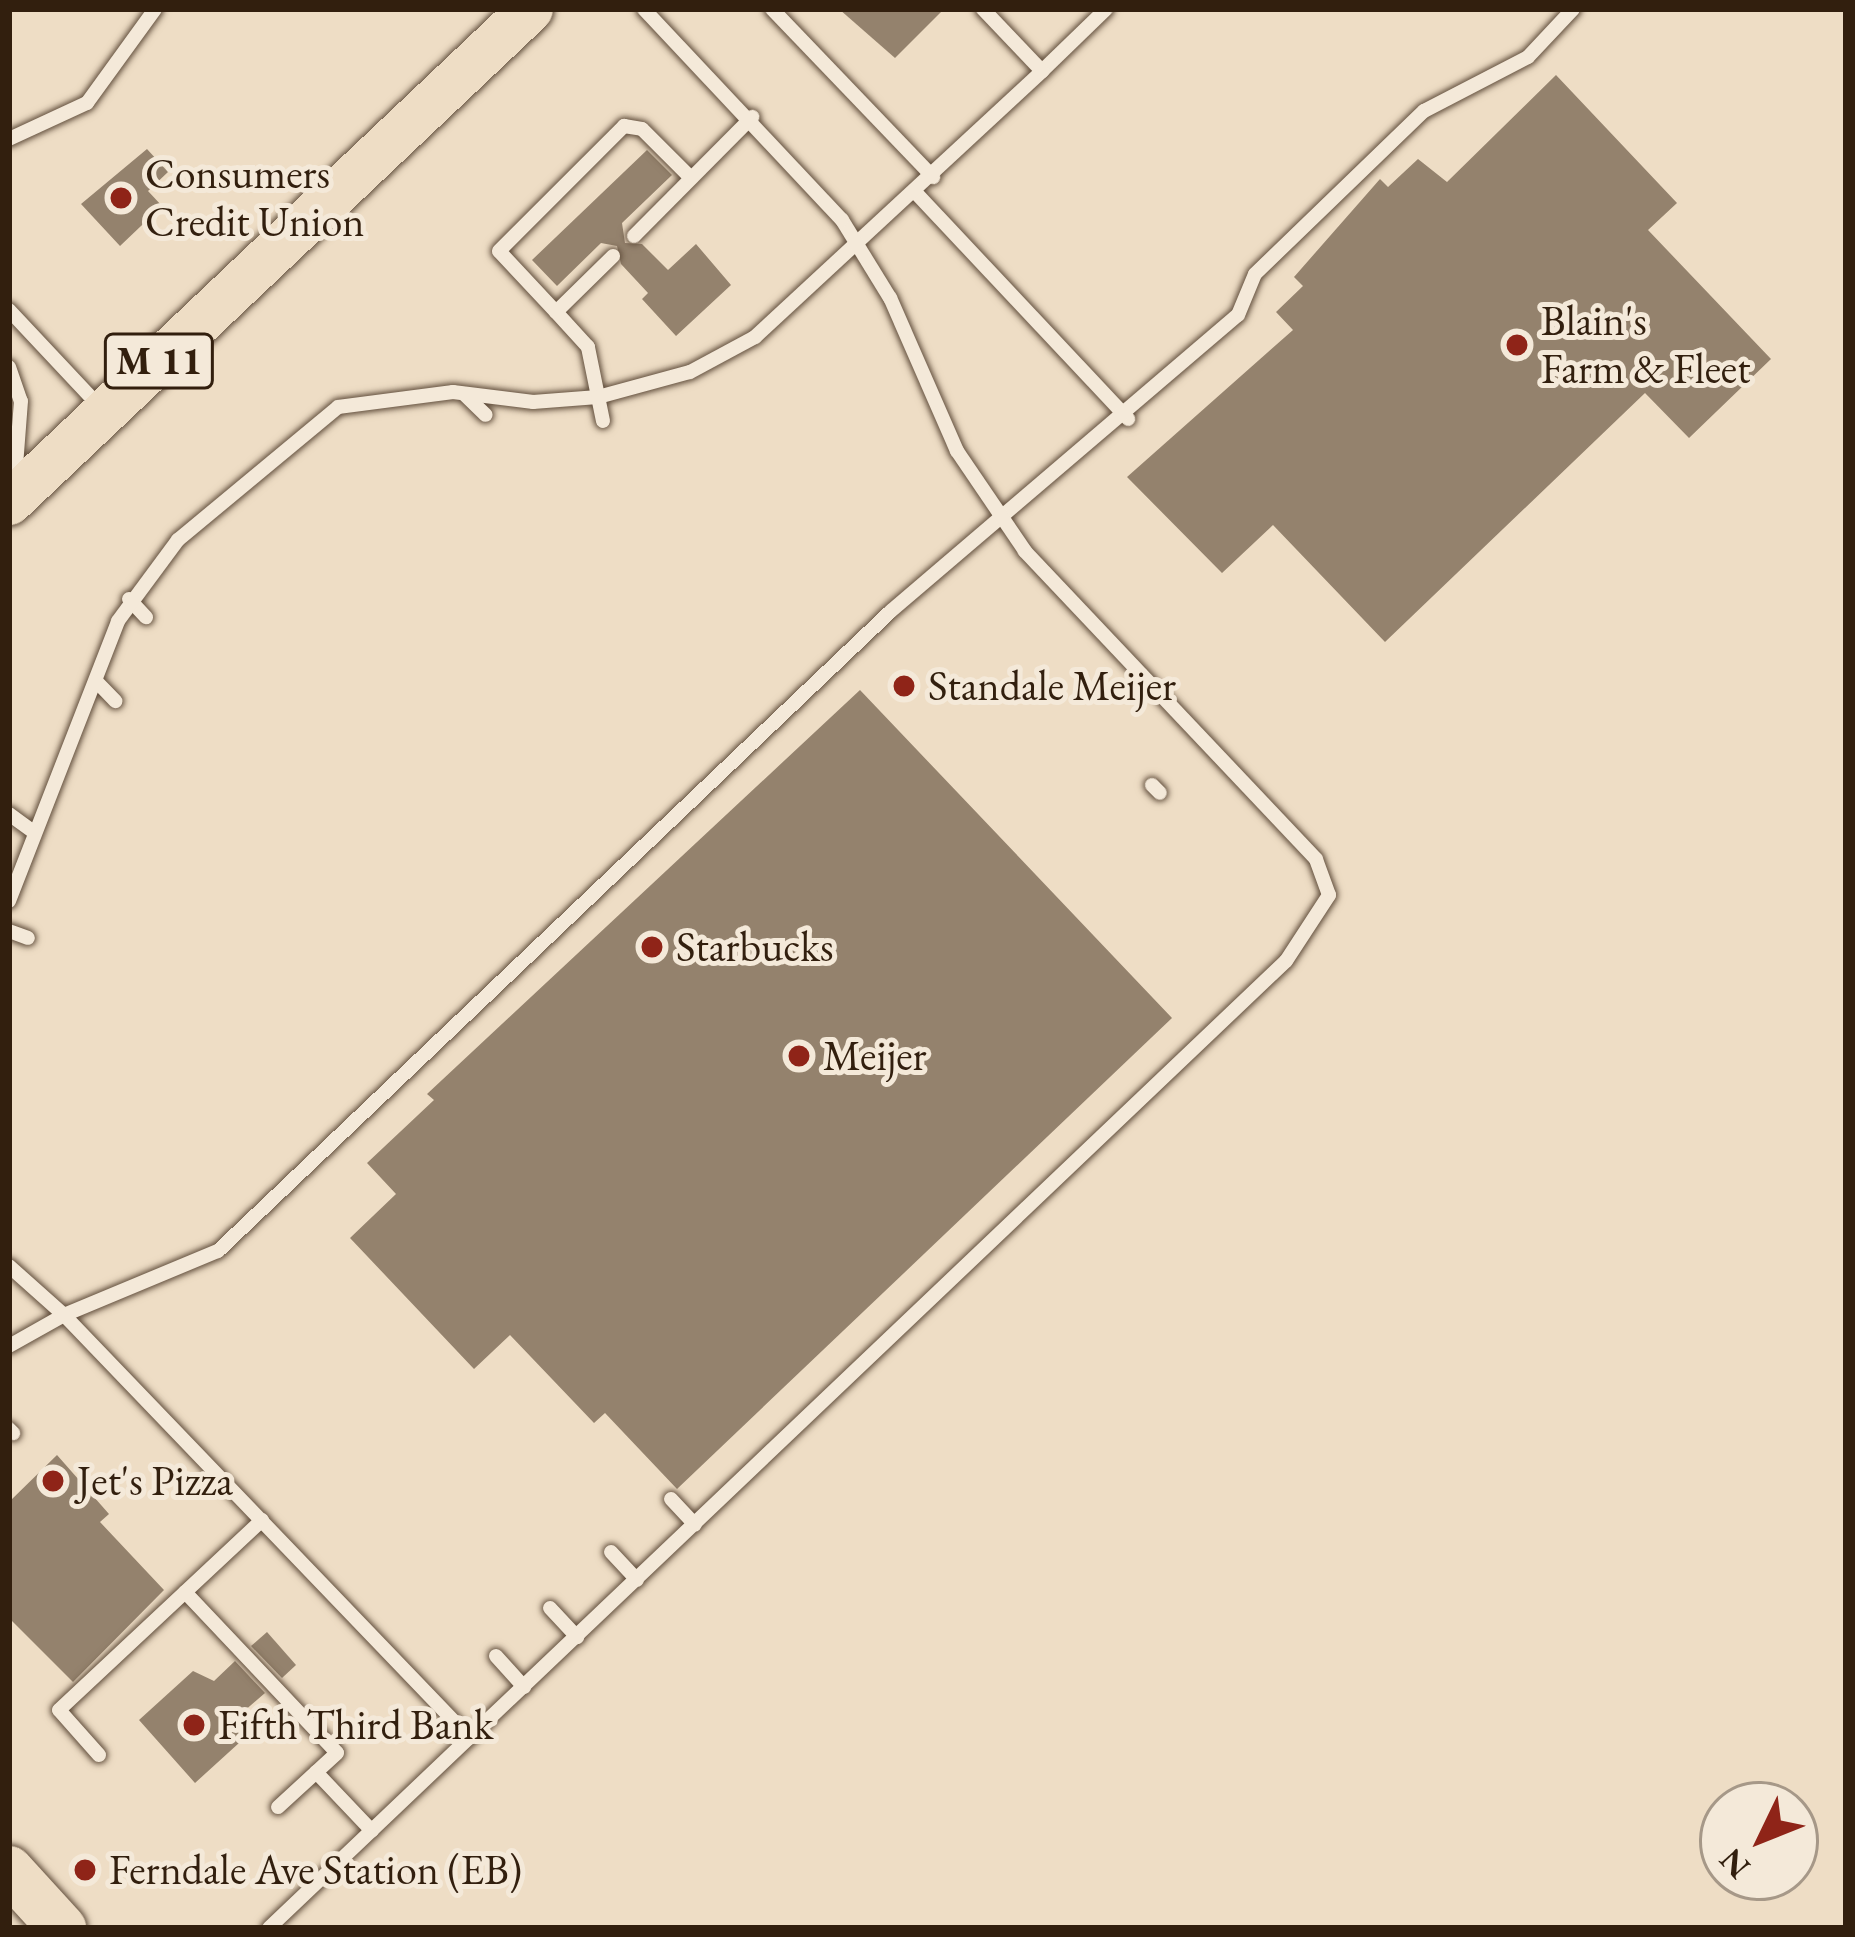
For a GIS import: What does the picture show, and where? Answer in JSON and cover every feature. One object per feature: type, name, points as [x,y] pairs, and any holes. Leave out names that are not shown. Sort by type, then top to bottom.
[{"type":"highway","points":[[9,1870],[62,1928]]},
{"type":"main road","name":"M 11","points":[[11,499],[530,9]]},
{"type":"lane","points":[[9,139],[87,103],[155,9]]},
{"type":"lane","points":[[269,1928],[1300,947],[1327,904],[1316,860],[999,518],[859,246],[752,116],[644,9]]},
{"type":"lane","points":[[772,9],[932,177]]},
{"type":"lane","points":[[982,9],[1042,71]]},
{"type":"lane","points":[[9,901],[129,599],[178,540],[293,436],[338,407],[373,407],[464,393],[598,397],[670,380],[740,346],[859,246],[1106,9]]},
{"type":"lane","points":[[9,1346],[64,1316],[218,1251],[999,518],[1102,424],[1127,418],[1238,315],[1255,274],[1424,111],[1528,57],[1573,9]]},
{"type":"lane","points":[[634,236],[752,116]]},
{"type":"lane","points":[[603,421],[588,346],[499,251],[624,126],[642,129],[691,178]]},
{"type":"lane","points":[[916,193],[1127,418]]},
{"type":"lane","points":[[556,312],[613,256]]},
{"type":"lane","points":[[9,310],[104,412]]},
{"type":"lane","points":[[740,346],[754,359]]},
{"type":"lane","points":[[9,367],[21,401],[11,499]]},
{"type":"lane","points":[[670,380],[685,395]]},
{"type":"lane","points":[[464,393],[486,415]]},
{"type":"lane","points":[[293,436],[307,451]]},
{"type":"lane","points":[[236,489],[249,503]]},
{"type":"lane","points":[[178,540],[191,554]]},
{"type":"lane","points":[[129,599],[146,617]]},
{"type":"lane","points":[[96,681],[115,701]]},
{"type":"lane","points":[[9,814],[35,832]]},
{"type":"lane","points":[[9,931],[28,938]]},
{"type":"lane","points":[[9,1266],[64,1316],[470,1738]]},
{"type":"lane","points":[[670,1498],[695,1525]]},
{"type":"lane","points":[[99,1756],[53,1708],[184,1592],[194,1572],[262,1520]]},
{"type":"lane","points":[[611,1552],[637,1580]]},
{"type":"lane","points":[[184,1592],[337,1753],[278,1807]]},
{"type":"lane","points":[[550,1608],[577,1637]]},
{"type":"lane","points":[[496,1656],[524,1687]]},
{"type":"lane","points":[[316,1772],[372,1831]]},
{"type":"building","points":[[839,9],[944,9],[895,58]]},
{"type":"building","name":"Blain's Farm & Fleet","points":[[1556,75],[1677,203],[1648,230],[1771,359],[1689,438],[1645,393],[1385,642],[1273,525],[1222,573],[1127,477],[1293,330],[1276,312],[1303,286],[1294,277],[1380,179],[1388,187],[1418,159],[1447,182]]},
{"type":"building","name":"Consumers Credit Union","points":[[147,149],[168,172],[148,191],[162,206],[120,246],[81,204]]},
{"type":"building","points":[[647,150],[672,175],[622,223],[625,243],[642,244],[668,270],[696,244],[731,285],[676,336],[642,299],[648,293],[621,264],[617,246],[601,243],[557,286],[532,260]]},
{"type":"building","name":"Meijer","points":[[860,690],[1172,1018],[677,1489],[605,1413],[594,1423],[510,1335],[474,1369],[350,1238],[396,1194],[367,1163],[434,1100],[427,1094]]},
{"type":"building","points":[[57,1455],[109,1514],[100,1522],[164,1590],[73,1682],[12,1621],[9,1594],[9,1502]]},
{"type":"building","points":[[267,1632],[296,1665],[282,1678],[251,1646]]},
{"type":"building","name":"Fifth Third Bank","points":[[235,1661],[265,1693],[243,1712],[250,1733],[195,1783],[139,1720],[193,1671],[214,1681]]},
{"type":"place","name":"Consumers Credit Union","points":[[121,198]]},
{"type":"place","name":"Blain's Farm & Fleet","points":[[1517,345]]},
{"type":"place","name":"Standale Meijer","points":[[904,686]]},
{"type":"place","name":"Starbucks","points":[[652,947]]},
{"type":"place","name":"Meijer","points":[[799,1056]]},
{"type":"place","name":"Jet's Pizza","points":[[53,1481]]},
{"type":"place","name":"Fifth Third Bank","points":[[194,1725]]},
{"type":"place","name":"Ferndale Ave Station (EB)","points":[[85,1870]]}]
